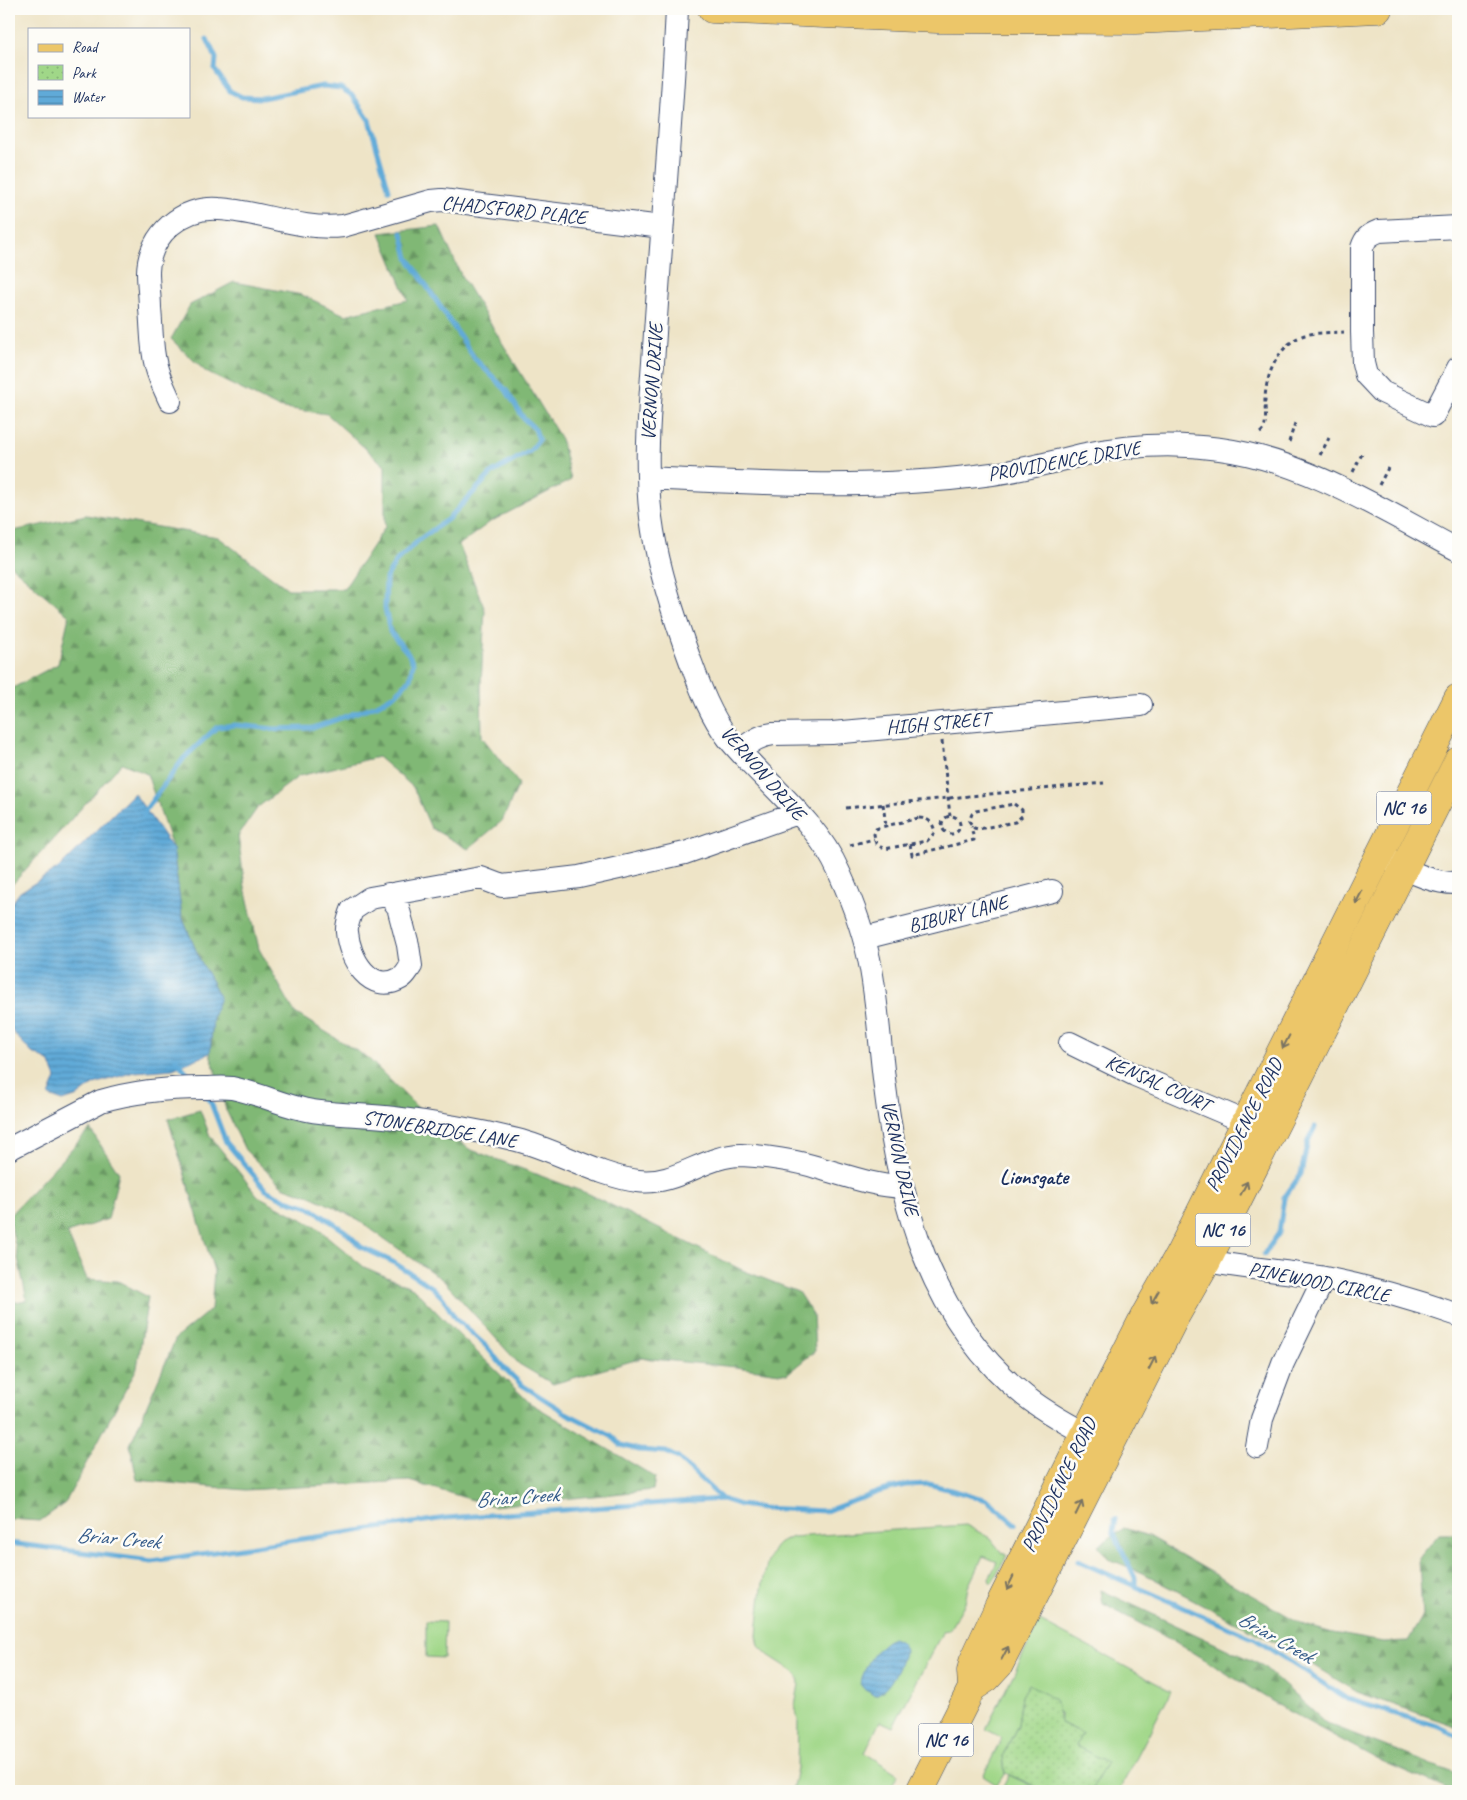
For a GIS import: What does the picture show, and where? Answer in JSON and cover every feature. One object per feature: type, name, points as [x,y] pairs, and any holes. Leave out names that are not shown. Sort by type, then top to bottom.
[{"type":"main road","points":[[712,9],[937,19],[1135,20],[1378,9]]},
{"type":"main road","name":"PROVIDENCE ROAD","points":[[972,1688],[971,1671],[976,1653],[1145,1315],[1179,1255],[1458,698]]},
{"type":"main road","name":"PROVIDENCE ROAD","points":[[920,1791],[972,1688],[987,1678],[999,1665],[1175,1317],[1207,1261],[1458,761]]},
{"type":"street","name":"VERNON DRIVE","points":[[677,9],[648,447],[648,478],[652,527],[657,556],[675,620],[711,711],[724,733],[798,813],[822,843],[836,866],[856,910],[874,984],[885,1091],[904,1187],[914,1227],[927,1264],[946,1305],[968,1339],[1001,1375],[1028,1399],[1064,1422],[1110,1445]]},
{"type":"street","name":"CHADSFORD PLACE","points":[[170,401],[156,366],[148,271],[152,253],[165,230],[176,220],[201,209],[219,209],[307,226],[332,227],[342,226],[431,201],[442,200],[662,227]]},
{"type":"street","points":[[1458,227],[1379,231],[1370,234],[1364,240],[1362,248],[1363,363],[1366,375],[1382,392],[1433,416],[1458,368]]},
{"type":"street","name":"PROVIDENCE DRIVE","points":[[648,478],[849,485],[917,482],[1004,473],[1089,454],[1124,449],[1165,446],[1203,447],[1254,455],[1284,464],[1333,485],[1458,550]]},
{"type":"street","name":"HIGH STREET","points":[[740,751],[754,739],[763,735],[811,734],[1141,705]]},
{"type":"street","points":[[388,894],[481,878],[502,886],[580,877],[685,853],[798,813]]},
{"type":"street","points":[[1381,854],[1404,868],[1442,883],[1458,883]]},
{"type":"street","name":"BIBURY LANE","points":[[864,938],[1052,891]]},
{"type":"street","name":"KENSAL COURT","points":[[1070,1043],[1135,1075],[1246,1122]]},
{"type":"street","name":"STONEBRIDGE LANE","points":[[9,1149],[101,1101],[132,1092],[186,1088],[229,1088],[244,1091],[293,1108],[394,1118],[519,1141],[618,1177],[640,1181],[660,1180],[695,1169],[716,1158],[745,1155],[816,1167],[873,1184],[904,1187]]},
{"type":"street","name":"PINEWOOD CIRCLE","points":[[1179,1255],[1207,1261],[1324,1278],[1419,1301],[1458,1315]]},
{"type":"street","points":[[1257,1447],[1262,1419],[1283,1363],[1324,1278]]},
{"type":"path","points":[[1260,433],[1264,426],[1267,384],[1272,369],[1286,347],[1303,336],[1315,333],[1353,332]]},
{"type":"path","points":[[1289,442],[1296,420]]},
{"type":"path","points":[[1320,455],[1329,438]]},
{"type":"path","points":[[1353,472],[1362,454]]},
{"type":"path","points":[[1379,485],[1388,468]]},
{"type":"path","points":[[940,723],[950,816]]},
{"type":"path","points":[[846,808],[1104,782]]},
{"type":"path","points":[[883,804],[886,826]]},
{"type":"path","points":[[910,844],[912,855],[974,840],[970,823],[972,814],[1014,804],[1022,810],[1022,816],[1015,822],[978,829],[970,823],[960,824]]},
{"type":"path","points":[[950,816],[957,818],[960,824],[959,829],[952,834],[944,832],[942,826],[943,820],[950,816]]},
{"type":"path","points":[[924,818],[934,825],[934,828],[935,832],[926,841],[884,849],[879,847],[874,839],[876,829],[924,818]]},
{"type":"path","points":[[934,828],[942,826]]},
{"type":"path","points":[[850,845],[874,839]]},
{"type":"green space","points":[[439,226],[462,277],[561,439],[571,480],[490,522],[459,545],[485,610],[481,684],[482,737],[519,784],[502,821],[468,849],[431,828],[413,787],[378,757],[299,776],[258,807],[238,836],[245,887],[259,949],[295,1013],[368,1058],[416,1106],[469,1149],[589,1194],[742,1270],[798,1292],[813,1315],[815,1351],[787,1374],[642,1358],[553,1384],[519,1364],[443,1280],[352,1216],[313,1197],[282,1186],[245,1150],[226,1110],[210,1053],[213,1017],[220,997],[200,960],[182,917],[173,849],[147,774],[122,763],[9,888],[9,690],[58,664],[69,616],[9,564],[9,532],[86,515],[218,537],[288,589],[344,589],[385,527],[385,466],[327,414],[277,407],[206,372],[171,339],[190,305],[234,282],[302,295],[345,315],[408,300],[380,233]]},
{"type":"green space","points":[[200,1110],[210,1136],[258,1196],[315,1226],[364,1267],[413,1288],[530,1403],[655,1477],[653,1490],[493,1506],[409,1481],[245,1490],[137,1480],[130,1445],[176,1338],[211,1309],[214,1271],[168,1119]]},
{"type":"green space","points":[[90,1129],[119,1173],[108,1219],[67,1233],[87,1279],[118,1281],[148,1297],[137,1368],[65,1503],[40,1521],[9,1519],[9,1303],[27,1300],[9,1216]]},
{"type":"green space","points":[[966,1525],[990,1538],[1002,1553],[1007,1555],[992,1583],[989,1579],[997,1562],[983,1556],[968,1587],[965,1603],[949,1630],[943,1631],[893,1727],[880,1721],[865,1753],[898,1774],[889,1791],[792,1791],[797,1768],[798,1720],[795,1706],[799,1684],[798,1677],[793,1671],[768,1655],[759,1646],[757,1636],[762,1587],[768,1561],[773,1551],[778,1544],[792,1537]]},
{"type":"green space","points":[[1124,1528],[1148,1536],[1304,1625],[1333,1633],[1383,1642],[1408,1641],[1422,1617],[1419,1558],[1439,1534],[1458,1534],[1458,1727],[1357,1692],[1283,1647],[1143,1573],[1109,1559],[1098,1546]]},
{"type":"green space","points":[[1101,1590],[1263,1666],[1326,1723],[1458,1775],[1458,1791],[1451,1791],[1377,1759],[1288,1711],[1177,1643],[1103,1604]]},
{"type":"green space","points":[[426,1621],[445,1622],[444,1658],[426,1657]]},
{"type":"green space","points":[[1040,1621],[1171,1691],[1119,1791],[1091,1791],[1106,1762],[1075,1746],[1082,1733],[1061,1723],[1060,1713],[1022,1696],[1018,1725],[1003,1755],[1005,1773],[997,1785],[983,1776],[1002,1738],[986,1729]]},
{"type":"green space","points":[[1029,1684],[1055,1700],[1061,1723],[1082,1733],[1076,1746],[1107,1762],[1091,1791],[1043,1791],[1005,1773],[1003,1755],[1018,1725],[1022,1696]]},
{"type":"green space","points":[[1009,1775],[1043,1791],[1007,1791],[1002,1789]]},
{"type":"water","points":[[134,793],[173,849],[182,917],[200,960],[220,997],[213,1017],[210,1053],[173,1069],[134,1072],[94,1084],[78,1096],[63,1101],[49,1096],[56,1078],[49,1061],[32,1053],[12,1031],[9,1018],[9,907],[20,892],[59,868]]},
{"type":"water","points":[[892,1638],[900,1642],[905,1651],[890,1683],[875,1695],[865,1690],[860,1684],[865,1670],[876,1652]]},
{"type":"waterway","points":[[207,39],[216,58],[215,70],[230,91],[242,97],[262,98],[323,86],[341,88],[353,96],[369,120],[389,190]]},
{"type":"waterway","points":[[144,815],[146,809],[184,758],[217,727],[235,725],[274,729],[313,728],[377,705],[396,694],[410,679],[413,663],[408,653],[390,632],[385,608],[386,578],[397,560],[420,539],[448,519],[492,473],[530,451],[539,440],[535,429],[524,419],[506,390],[475,359],[408,258],[402,233]]},
{"type":"waterway","points":[[176,1060],[195,1082]]},
{"type":"waterway","points":[[205,1095],[211,1103],[226,1142],[266,1190],[286,1200],[309,1207],[345,1231],[361,1247],[393,1262],[432,1287],[443,1298],[455,1318],[487,1347],[504,1368],[522,1385],[566,1413],[611,1436],[621,1445],[639,1450],[666,1452],[678,1458],[722,1499]]},
{"type":"waterway","points":[[1264,1254],[1279,1233],[1284,1198],[1301,1174],[1308,1141],[1315,1127]]},
{"type":"waterway","name":"Briar Creek","points":[[9,1543],[152,1561],[446,1518],[722,1499],[740,1505],[762,1508],[826,1511],[881,1491],[905,1485],[929,1484],[987,1500],[1015,1524]]},
{"type":"waterway","points":[[1115,1519],[1113,1531],[1135,1578],[1135,1585]]},
{"type":"waterway","name":"Briar Creek","points":[[1078,1561],[1255,1639],[1347,1699],[1436,1726],[1458,1736]]},
{"type":"district","name":"Lionsgate","points":[[1034,1177]]}]
